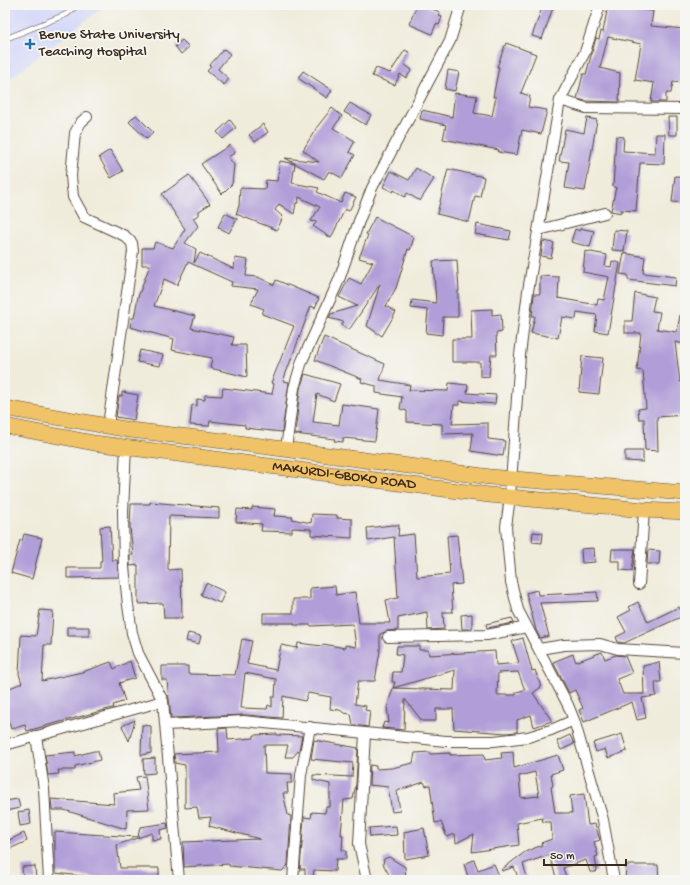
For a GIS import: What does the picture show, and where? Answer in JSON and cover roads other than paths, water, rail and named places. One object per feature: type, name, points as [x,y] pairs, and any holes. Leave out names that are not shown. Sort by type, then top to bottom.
[{"type":"main road","points":[[5,408],[130,430],[510,479],[685,493]]},
{"type":"main road","name":"MAKURDI-GBOKO ROAD","points":[[5,426],[94,443],[510,497],[644,510],[685,512]]},
{"type":"street","points":[[286,449],[294,388],[302,361],[339,280],[372,188],[450,41],[462,5]]},
{"type":"street","points":[[600,5],[585,52],[560,100],[539,230],[525,298],[516,390],[510,497],[506,528],[511,582],[518,610],[574,720],[602,820],[614,880]]},
{"type":"street","points":[[560,100],[586,108],[685,109]]},
{"type":"street","points":[[87,117],[81,122],[76,133],[72,176],[73,197],[84,217],[125,236],[132,243],[133,251],[108,425]]},
{"type":"street","points":[[539,230],[605,213]]},
{"type":"street","points":[[126,447],[123,510],[124,566],[132,633],[138,653],[163,701],[179,880]]},
{"type":"street","points":[[639,584],[644,510]]},
{"type":"street","points":[[388,636],[487,634],[527,627]]},
{"type":"street","points":[[539,649],[564,645],[600,644],[618,649],[685,653]]},
{"type":"street","points":[[5,745],[163,701]]},
{"type":"street","points":[[166,725],[244,721],[446,741],[494,741],[528,737],[551,730],[574,720]]},
{"type":"street","points":[[293,880],[300,775],[310,727]]},
{"type":"street","points":[[365,734],[360,844],[367,880]]},
{"type":"street","points":[[36,736],[44,789],[49,880]]},
{"type":"lane","points":[[5,39],[67,14],[77,5]]},
{"type":"place","name":"Benue State University Teaching Hospital","points":[[30,44]]}]
